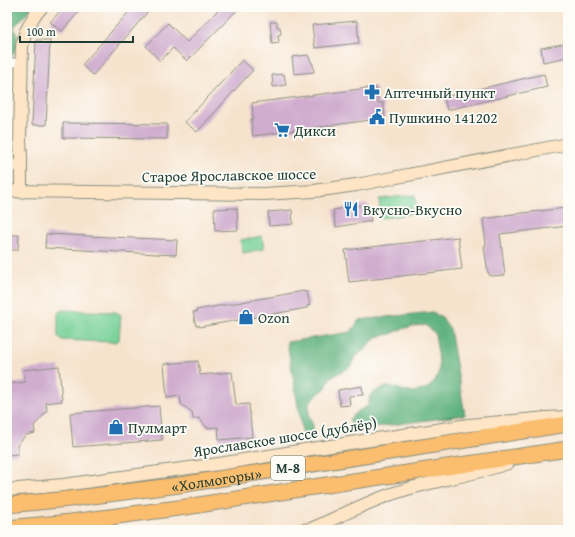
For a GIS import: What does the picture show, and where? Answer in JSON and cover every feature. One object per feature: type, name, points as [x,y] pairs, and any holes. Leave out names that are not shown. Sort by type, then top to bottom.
[{"type":"highway","name":"«Холмогоры»","points":[[7,505],[70,499],[179,485],[568,424]]},
{"type":"highway","name":"«Холмогоры»","points":[[7,528],[71,522],[186,507],[568,449]]},
{"type":"street","points":[[21,192],[20,140],[22,46],[26,31],[34,16],[42,7]]},
{"type":"street","points":[[7,62],[21,63]]},
{"type":"street","name":"Старое Ярославское шоссе","points":[[7,191],[264,194],[314,191],[356,185],[568,144]]},
{"type":"street","name":"Ярославское шоссе (дублёр)","points":[[7,490],[63,486],[219,464],[469,425],[568,417]]},
{"type":"street","points":[[304,530],[311,529],[400,491],[492,468],[536,454]]},
{"type":"green space","points":[[15,7],[33,7],[14,27],[17,35],[17,44],[13,55],[7,55],[7,18]]},
{"type":"green space","points":[[415,195],[417,213],[381,218],[379,199]]},
{"type":"green space","points":[[262,236],[264,249],[243,253],[240,240]]},
{"type":"green space","points":[[63,310],[116,312],[121,315],[119,340],[110,342],[62,340],[58,337],[58,314]]},
{"type":"green space","points":[[433,312],[443,319],[450,329],[465,415],[354,430],[349,419],[358,411],[368,406],[370,395],[373,393],[387,387],[395,387],[412,392],[423,390],[433,384],[436,379],[438,374],[439,359],[435,333],[425,325],[413,326],[391,334],[380,336],[355,357],[350,367],[330,378],[326,388],[309,403],[309,415],[313,426],[313,432],[308,435],[303,435],[287,342],[351,332],[359,320]]},
{"type":"building","points":[[64,7],[83,7],[62,31],[50,22]]},
{"type":"building","points":[[133,7],[152,7],[93,75],[82,65]]},
{"type":"building","points":[[221,7],[240,7],[187,61],[173,48],[160,61],[146,46],[168,23],[187,42]]},
{"type":"building","points":[[357,21],[359,43],[315,48],[312,25]]},
{"type":"building","points":[[270,22],[277,22],[277,27],[280,27],[281,34],[278,35],[279,43],[272,44]]},
{"type":"building","points":[[36,40],[50,40],[46,125],[32,125]]},
{"type":"building","points":[[568,43],[568,57],[543,62],[541,48]]},
{"type":"building","points":[[308,55],[313,65],[314,72],[294,74],[292,57]]},
{"type":"building","points":[[242,60],[253,70],[197,132],[185,122]]},
{"type":"building","points":[[284,74],[286,85],[273,87],[272,75]]},
{"type":"building","points":[[544,74],[547,87],[447,110],[444,97]]},
{"type":"building","points":[[376,87],[378,103],[383,103],[385,118],[253,136],[251,119],[253,119],[252,103]]},
{"type":"building","points":[[63,123],[167,124],[167,139],[63,138]]},
{"type":"building","points":[[368,204],[371,221],[336,227],[333,210]]},
{"type":"building","points":[[237,208],[238,230],[215,231],[214,209]]},
{"type":"building","points":[[566,208],[568,209],[568,226],[500,234],[505,275],[490,276],[488,273],[484,246],[486,245],[483,219]]},
{"type":"building","points":[[292,210],[293,224],[269,226],[268,212]]},
{"type":"building","points":[[46,234],[177,240],[176,255],[45,248]]},
{"type":"building","points":[[7,235],[19,235],[18,250],[7,250]]},
{"type":"building","points":[[458,237],[462,269],[349,282],[345,250]]},
{"type":"building","points":[[304,291],[307,292],[310,305],[307,306],[307,308],[199,327],[199,325],[196,326],[193,312],[197,312],[196,310]]},
{"type":"building","points":[[198,361],[200,375],[232,372],[236,405],[249,404],[252,437],[219,440],[218,427],[207,428],[199,418],[193,419],[192,412],[181,404],[180,396],[167,398],[164,364]]},
{"type":"building","points":[[59,366],[62,401],[46,403],[47,411],[34,426],[35,433],[26,435],[17,445],[18,454],[7,455],[7,384],[25,382],[23,370]]},
{"type":"building","points":[[362,386],[363,395],[349,396],[350,405],[340,406],[338,390]]},
{"type":"building","name":"Пулмарт","points":[[159,406],[162,440],[73,447],[70,413]]},
{"type":"place","name":"Аптечный пункт","points":[[372,92]]},
{"type":"place","name":"Пушкино 141202","points":[[377,117]]},
{"type":"place","name":"Дикси","points":[[282,130]]},
{"type":"place","name":"Вкусно-Вкусно","points":[[351,209]]},
{"type":"place","name":"Ozon","points":[[246,317]]},
{"type":"place","name":"Пулмарт","points":[[116,427]]}]
